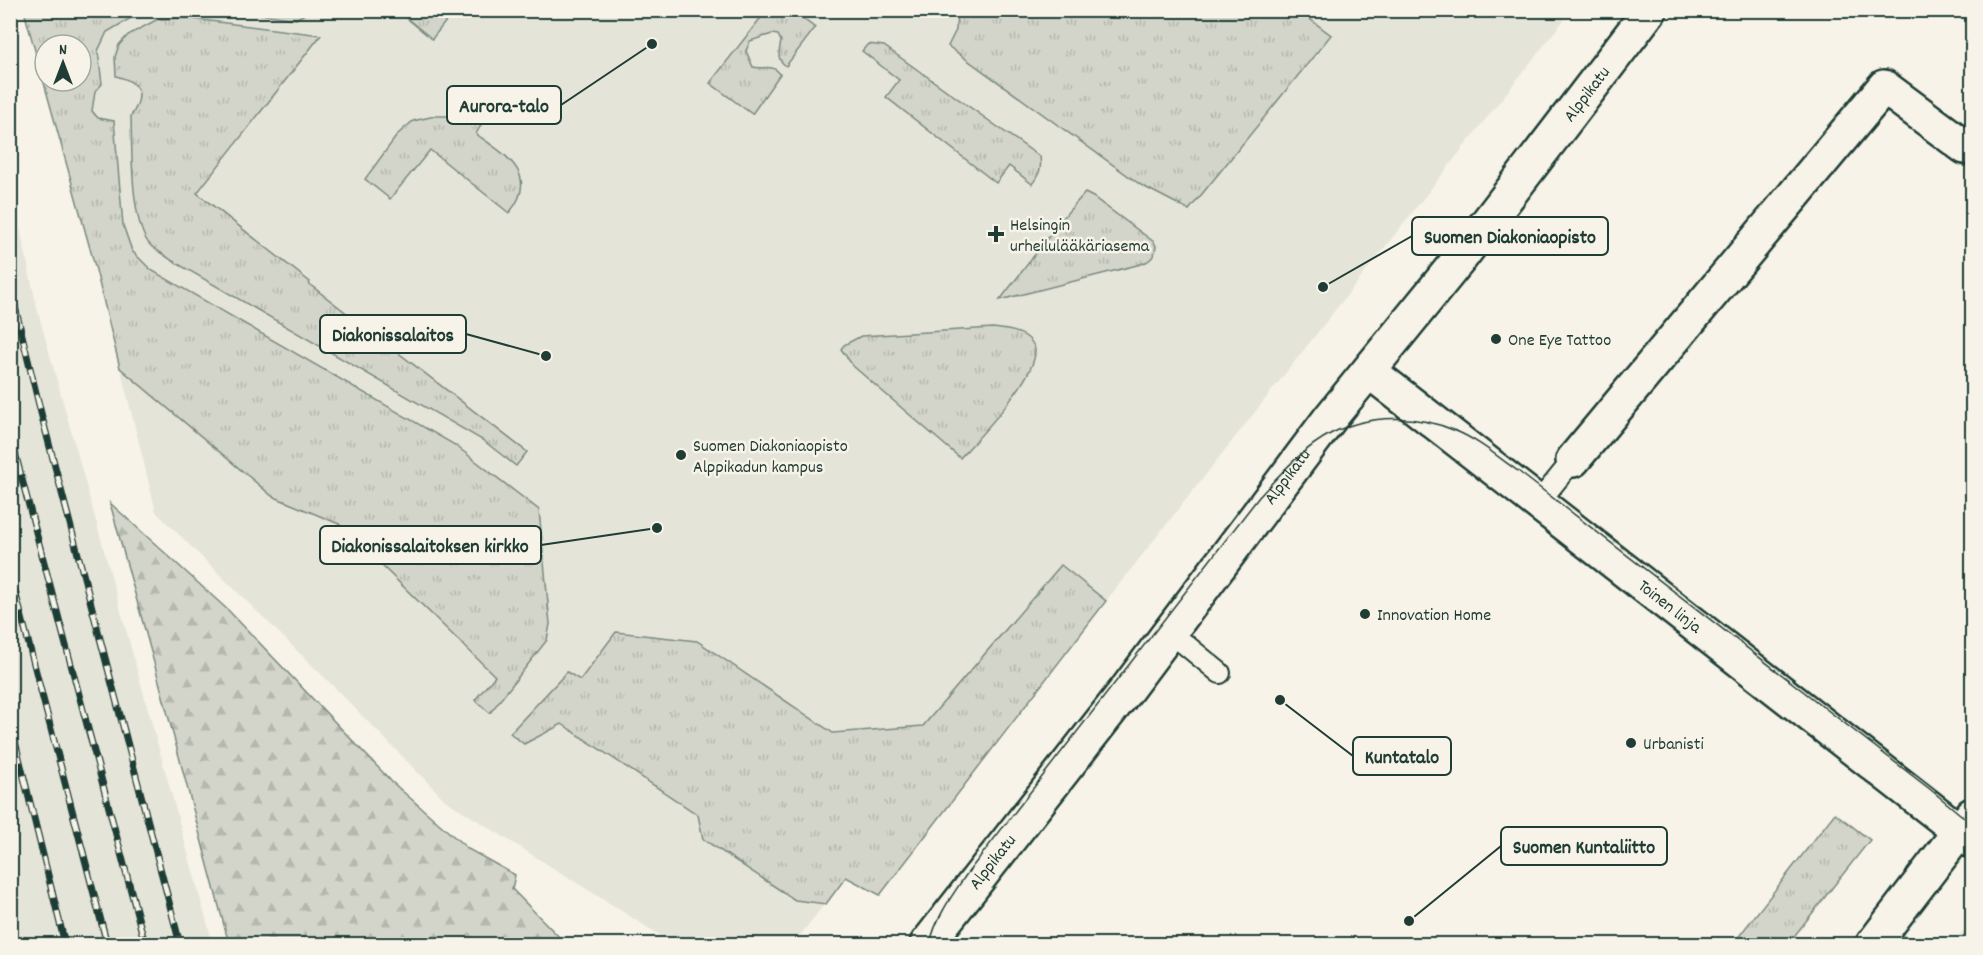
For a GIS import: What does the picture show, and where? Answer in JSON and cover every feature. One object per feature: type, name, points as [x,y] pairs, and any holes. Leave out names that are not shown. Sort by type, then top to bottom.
[{"type":"street","name":"Alppikatu","points":[[927,945],[1170,632],[1331,417],[1461,257],[1650,10]]},
{"type":"street","points":[[1573,460],[1884,87],[1965,147]]},
{"type":"street","name":"Toinen linja","points":[[1369,371],[1538,503],[1968,829]]},
{"type":"street","points":[[1873,945],[1968,829]]},
{"type":"lane","points":[[1538,503],[1573,460]]},
{"type":"lane","points":[[1170,632],[1220,673]]},
{"type":"shaded area","name":"Suomen Diakoniaopisto Alppikadun kampus","points":[[24,11],[1571,11],[1106,601],[880,895],[846,877],[793,944],[674,944],[445,800],[156,512],[96,270],[47,93],[93,93],[93,33],[33,33],[33,43]]},
{"type":"shaded area","points":[[11,186],[37,308],[213,944],[11,944]]},
{"type":"shaded area","points":[[1971,921],[1972,944],[1953,944]]},
{"type":"green space","points":[[957,10],[1299,11],[1331,35],[1189,210],[1141,185],[948,46],[956,30]]},
{"type":"green space","points":[[24,11],[143,11],[107,32],[98,51],[102,84],[95,92],[92,111],[98,118],[114,121],[123,225],[132,251],[151,270],[455,445],[539,510],[550,624],[547,640],[490,713],[475,700],[495,676],[339,524],[272,496],[120,368],[96,270],[47,93],[93,93],[93,33],[33,33],[33,43]]},
{"type":"green space","points":[[240,11],[310,11],[296,19]]},
{"type":"green space","points":[[398,11],[454,11],[432,39]]},
{"type":"green space","points":[[766,11],[793,11],[815,28],[786,66],[779,58],[781,41],[778,35],[772,34],[750,41],[746,51],[753,67],[771,68],[780,74],[752,114],[710,83]]},
{"type":"green space","points":[[186,18],[321,35],[197,193],[310,282],[309,284],[527,452],[516,466],[484,441],[171,260],[151,246],[144,236],[139,221],[132,165],[131,116],[138,102],[138,90],[131,82],[116,76],[115,57],[119,45],[128,35],[158,19]]},
{"type":"green space","points":[[868,44],[884,46],[1040,157],[1039,172],[1032,184],[1009,166],[996,183],[886,97],[899,80],[862,51]]},
{"type":"green space","points":[[435,116],[462,116],[481,125],[476,134],[508,158],[516,167],[521,177],[522,188],[518,200],[509,213],[430,150],[390,199],[365,179],[398,134],[413,121]]},
{"type":"green space","points":[[1085,193],[1154,242],[1156,246],[1152,258],[1141,264],[1000,300],[1067,213]]},
{"type":"green space","points":[[993,328],[1016,332],[1027,337],[1034,346],[1034,357],[1029,371],[1007,404],[960,458],[853,366],[841,349],[861,336]]},
{"type":"green space","points":[[110,503],[229,611],[392,782],[468,849],[515,875],[512,889],[566,944],[229,944]]},
{"type":"green space","points":[[1061,565],[1106,601],[880,895],[846,877],[826,904],[795,900],[703,839],[698,815],[562,724],[524,744],[510,733],[567,672],[580,680],[616,632],[697,641],[833,733],[923,726]]},
{"type":"green space","points":[[1835,813],[1870,840],[1788,944],[1733,944]]},
{"type":"tram line","points":[[930,944],[940,917],[966,875],[1259,497],[1293,462],[1321,439],[1362,422],[1394,418],[1441,425],[1488,449],[1972,824]]},
{"type":"railway","points":[[10,286],[180,944]]},
{"type":"railway","points":[[10,434],[145,944]]},
{"type":"railway","points":[[10,572],[107,944]]},
{"type":"railway","points":[[10,721],[65,944]]},
{"type":"place","name":"Aurora-talo","points":[[652,44]]},
{"type":"place","name":"Helsingin urheilulääkäriasema","points":[[996,234]]},
{"type":"place","name":"Suomen Diakoniaopisto","points":[[1323,287]]},
{"type":"place","name":"One Eye Tattoo","points":[[1496,339]]},
{"type":"place","name":"Diakonissalaitos","points":[[546,356]]},
{"type":"place","name":"Suomen Diakoniaopisto Alppikadun kampus","points":[[681,455]]},
{"type":"place","name":"Diakonissalaitoksen kirkko","points":[[657,528]]},
{"type":"place","name":"Innovation Home","points":[[1365,614]]},
{"type":"place","name":"Kuntatalo","points":[[1280,700]]},
{"type":"place","name":"Urbanisti","points":[[1631,743]]},
{"type":"place","name":"Suomen Kuntaliitto","points":[[1409,921]]}]
